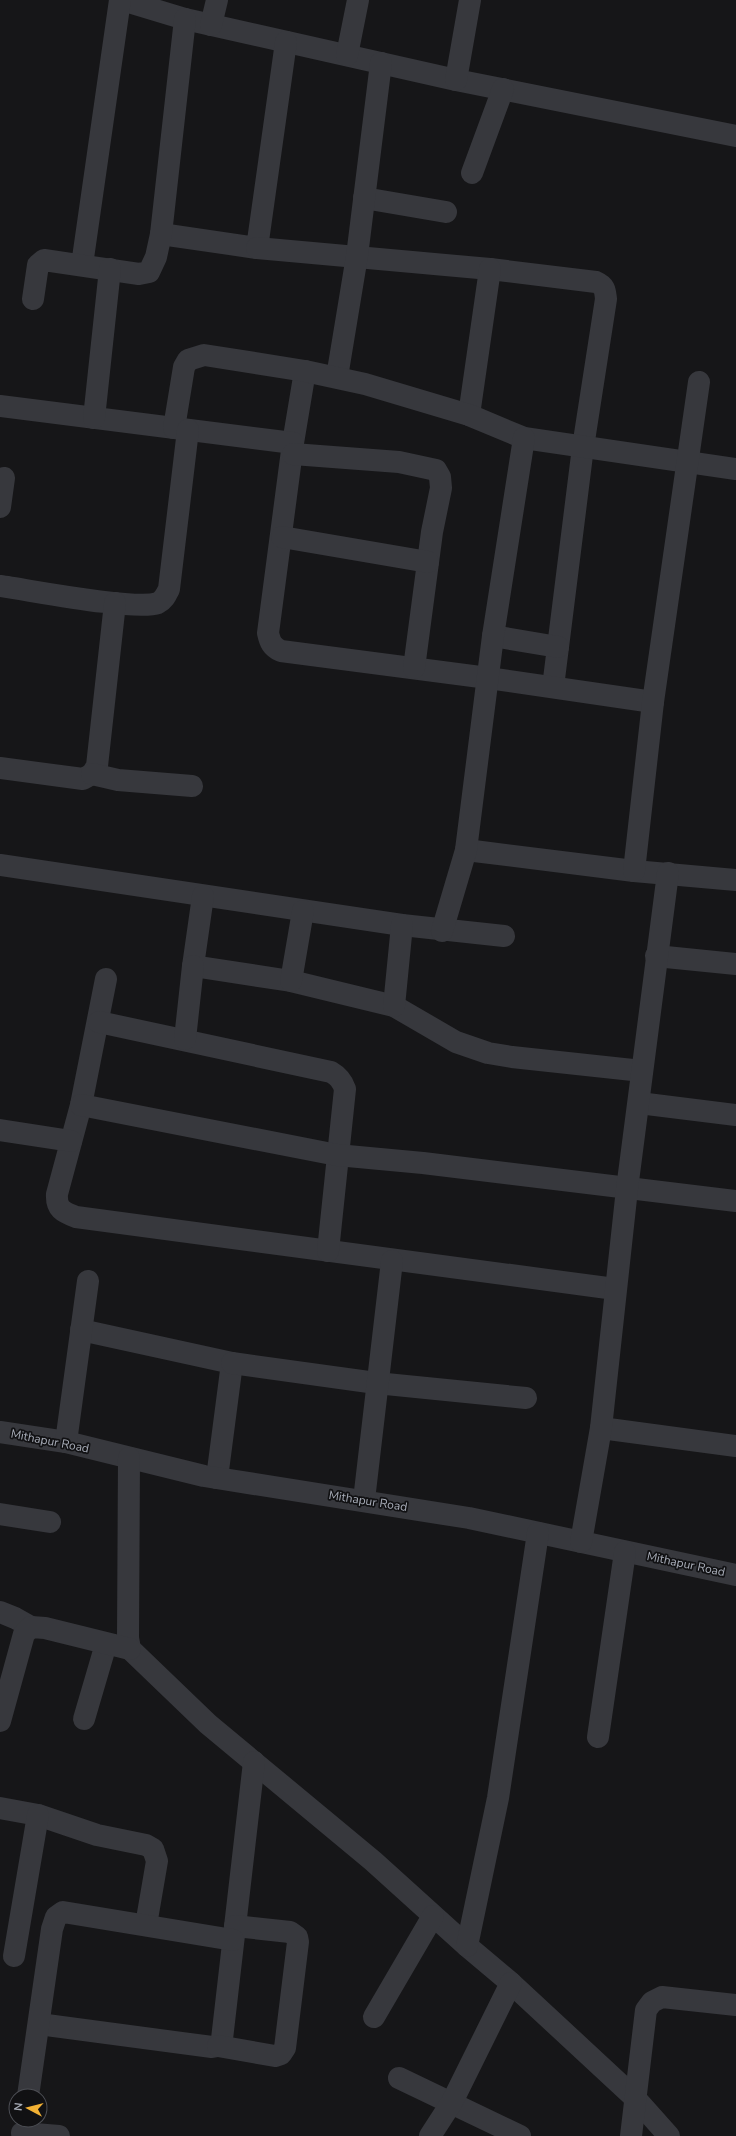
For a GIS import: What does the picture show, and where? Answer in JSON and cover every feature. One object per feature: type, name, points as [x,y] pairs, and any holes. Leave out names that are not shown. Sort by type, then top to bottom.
[{"type":"street","points":[[82,265],[121,0],[185,19],[456,80],[735,130]]},
{"type":"street","points":[[211,25],[217,0]]},
{"type":"street","points":[[347,55],[358,0]]},
{"type":"street","points":[[456,80],[470,0]]},
{"type":"street","points":[[33,299],[38,265],[44,260],[139,274],[149,272],[156,257],[161,234],[185,19]]},
{"type":"street","points":[[257,248],[286,42]]},
{"type":"street","points":[[337,377],[357,256],[381,63]]},
{"type":"street","points":[[472,173],[503,89]]},
{"type":"street","points":[[364,198],[446,212]]},
{"type":"street","points":[[161,234],[257,248],[490,269],[596,282],[602,285],[605,290],[606,299],[583,447],[553,687]]},
{"type":"street","points":[[469,415],[490,269]]},
{"type":"street","points":[[94,418],[110,270]]},
{"type":"street","points":[[0,586],[115,603],[140,605],[157,603],[164,599],[169,589],[184,367],[188,360],[204,355],[305,371],[365,384],[469,415],[524,438],[736,469]]},
{"type":"street","points":[[305,371],[268,633],[270,642],[274,648],[281,651],[488,678],[652,702]]},
{"type":"street","points":[[634,871],[652,702],[699,382]]},
{"type":"street","points":[[0,406],[181,429],[293,449],[399,462],[436,470],[440,477],[441,488],[428,562],[414,668]]},
{"type":"street","points":[[442,931],[466,850],[493,636],[524,438]]},
{"type":"street","points":[[0,507],[4,478]]},
{"type":"street","points":[[282,537],[428,562]]},
{"type":"street","points":[[0,768],[83,779],[92,774],[97,766],[115,603]]},
{"type":"street","points":[[493,636],[558,647]]},
{"type":"street","points":[[92,774],[118,780],[192,786]]},
{"type":"street","points":[[466,850],[634,871],[736,880]]},
{"type":"street","points":[[0,866],[402,926],[504,936]]},
{"type":"street","points":[[581,1542],[601,1428],[627,1189],[656,956],[668,874]]},
{"type":"street","points":[[185,1039],[192,966],[203,896]]},
{"type":"street","points":[[290,981],[303,911]]},
{"type":"street","points":[[394,1006],[402,926]]},
{"type":"street","points":[[656,956],[736,964]]},
{"type":"street","points":[[192,966],[290,981],[394,1006],[456,1042],[488,1053],[642,1071]]},
{"type":"street","points":[[106,980],[82,1105],[57,1194],[56,1203],[59,1209],[76,1217],[392,1261],[615,1289]]},
{"type":"street","points":[[99,1022],[185,1039],[331,1072],[337,1075],[343,1081],[345,1089],[328,1251]]},
{"type":"street","points":[[638,1103],[736,1115]]},
{"type":"street","points":[[82,1105],[337,1155],[424,1163],[736,1202]]},
{"type":"street","points":[[0,1130],[71,1141]]},
{"type":"street","points":[[364,1500],[376,1383],[392,1261]]},
{"type":"street","points":[[66,1442],[88,1282]]},
{"type":"street","points":[[81,1330],[232,1362],[376,1383],[526,1398]]},
{"type":"street","points":[[217,1478],[232,1362]]},
{"type":"street","points":[[601,1428],[736,1446]]},
{"type":"street","name":"Mithapur Road","points":[[0,1432],[66,1442],[217,1478],[364,1500],[470,1518],[736,1575]]},
{"type":"street","points":[[129,1458],[128,1638],[130,1649]]},
{"type":"street","points":[[0,1514],[50,1522]]},
{"type":"street","points":[[467,1946],[498,1798],[538,1532]]},
{"type":"street","points":[[598,1737],[625,1552]]},
{"type":"street","points":[[0,1612],[31,1626],[45,1628],[130,1649],[208,1724],[373,1861],[433,1916],[511,1983],[636,2099],[669,2136]]},
{"type":"street","points":[[0,1721],[24,1634],[31,1626]]},
{"type":"street","points":[[84,1719],[106,1644]]},
{"type":"street","points":[[218,2046],[222,2039],[254,1762]]},
{"type":"street","points":[[0,1808],[38,1815],[97,1835],[146,1845],[153,1849],[157,1861],[146,1925]]},
{"type":"street","points":[[38,1815],[7,1955],[48,1960]]},
{"type":"street","points":[[29,2088],[52,1929],[56,1917],[63,1912],[146,1925],[234,1933],[290,1932],[297,1937],[298,1942],[285,2048],[281,2054],[275,2056],[218,2046],[212,2047],[39,2024]]},
{"type":"street","points":[[374,2017],[433,1916]]},
{"type":"street","points":[[430,2136],[452,2102],[511,1983]]},
{"type":"street","points":[[631,2136],[644,2019],[646,2010],[652,2002],[662,1997],[675,1997],[736,2005]]},
{"type":"street","points":[[399,2078],[452,2102],[497,2130],[520,2136]]},
{"type":"street","points":[[22,2130],[59,2136]]}]
